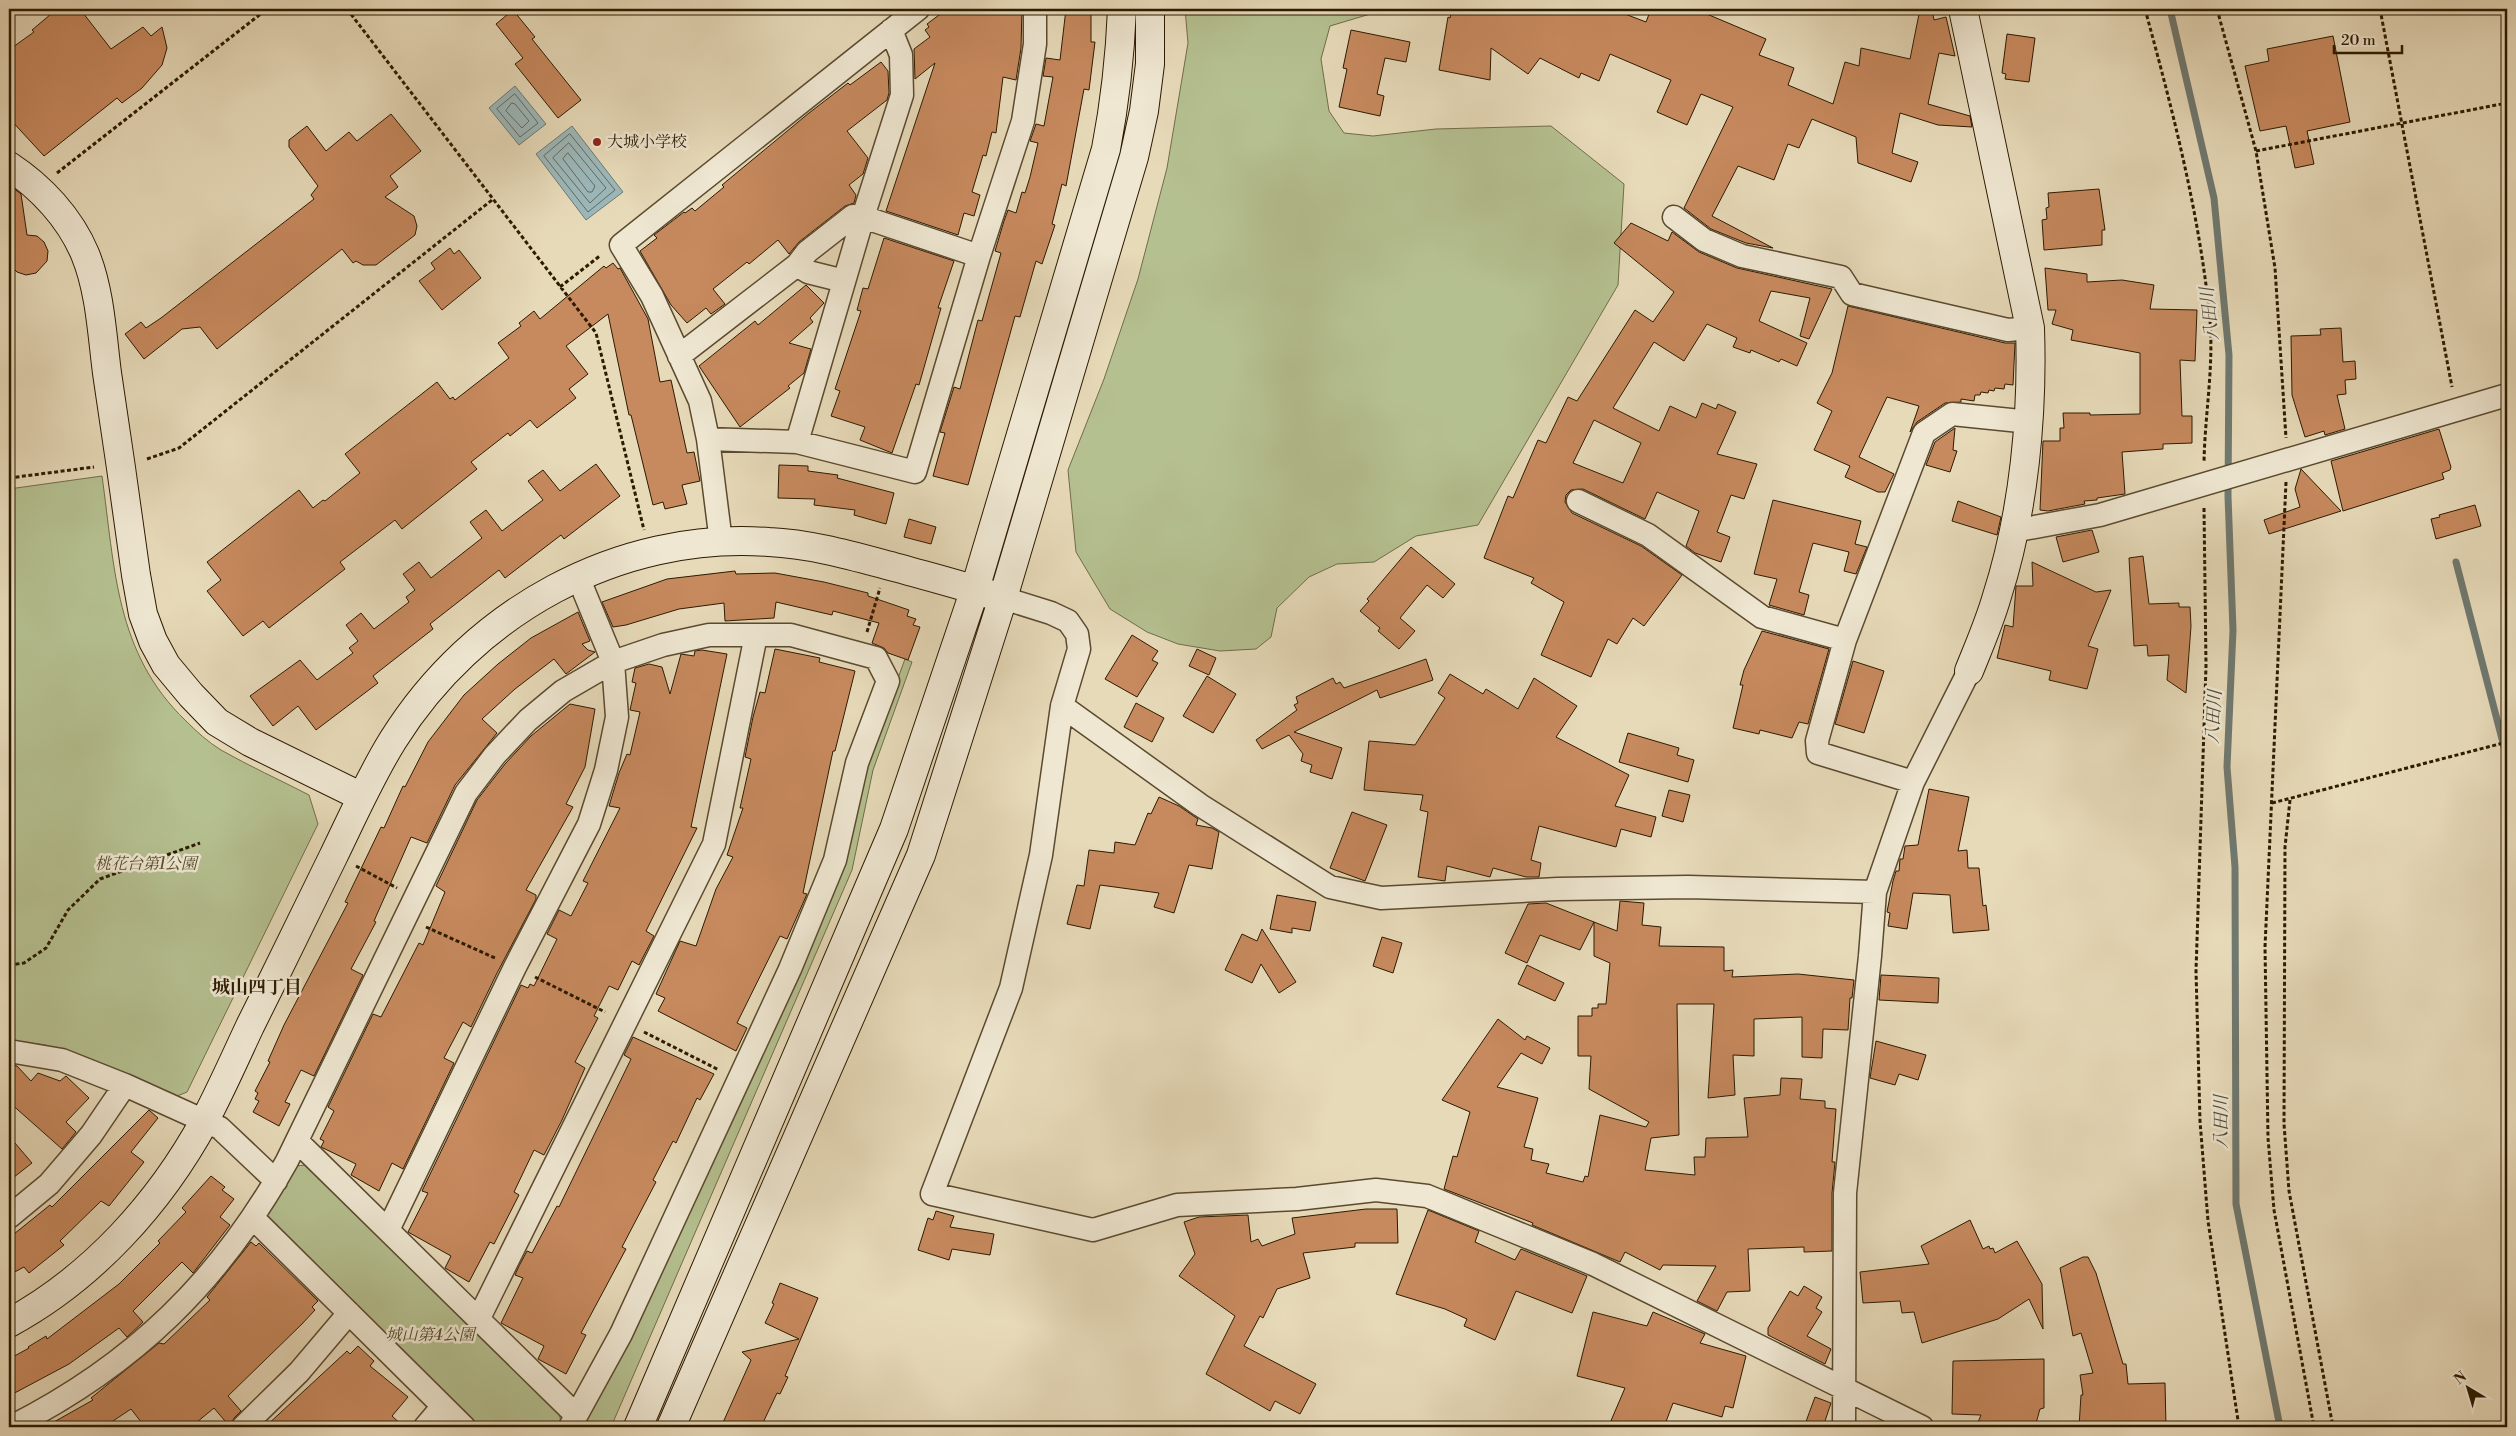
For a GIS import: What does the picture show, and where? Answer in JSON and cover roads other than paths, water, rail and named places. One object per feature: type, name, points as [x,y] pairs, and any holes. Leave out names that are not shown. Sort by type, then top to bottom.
[{"type":"street","points":[[720,542],[708,439],[700,401],[652,296],[621,244],[918,9]]},
{"type":"street","points":[[708,439],[797,442],[916,472],[979,256],[1023,122],[1035,44],[1034,9]]},
{"type":"street","points":[[638,1427],[894,829],[975,589],[1106,149],[1117,83],[1122,9]]},
{"type":"street","points":[[671,1427],[921,855],[1003,598],[1134,156],[1144,111],[1150,64],[1150,9]]},
{"type":"street","points":[[1844,1427],[1845,1193],[1875,892],[1913,782],[1969,671],[1998,596],[2013,531],[2030,422],[2030,328],[1963,9]]},
{"type":"street","points":[[797,442],[863,217],[902,95],[901,55],[891,30]]},
{"type":"street","points":[[9,166],[38,190],[58,210],[85,254],[99,313],[136,575],[143,614],[152,641],[166,665],[217,722],[250,742],[362,798]]},
{"type":"street","points":[[679,356],[797,265],[807,252],[853,216],[863,217],[979,256]]},
{"type":"street","points":[[1674,217],[1704,240],[1742,256],[1841,277],[1852,294],[2008,330],[2030,328]]},
{"type":"street","points":[[797,265],[808,272],[844,281]]},
{"type":"street","points":[[2013,531],[2100,515],[2507,395]]},
{"type":"street","points":[[1913,782],[1818,753],[1817,741],[1845,640],[1924,433],[1952,414],[2030,422]]},
{"type":"street","points":[[1578,501],[1648,534],[1762,617],[1845,640]]},
{"type":"street","points":[[9,1323],[74,1280],[123,1233],[164,1185],[204,1121],[362,798],[394,739],[435,683],[481,637],[531,601],[578,576],[650,550],[685,544],[769,542],[833,550],[975,589],[1051,613],[1068,621],[1077,634],[1078,649],[1062,706],[1041,855],[1010,988],[932,1194],[1093,1230],[1177,1205],[1297,1199],[1376,1190],[1427,1196],[1593,1264],[1922,1427]]},
{"type":"street","points":[[388,1230],[515,967],[590,824],[606,770],[617,716],[613,662],[578,576]]},
{"type":"street","points":[[11,1427],[87,1384],[148,1338],[178,1309],[253,1218],[276,1181],[466,794],[495,755],[528,720],[563,691],[613,662],[663,645],[710,634],[790,635],[876,658],[888,681],[857,763],[835,860],[790,969],[622,1334],[573,1421],[478,1320],[296,1141]]},
{"type":"street","points":[[478,1320],[714,844],[756,635]]},
{"type":"street","points":[[1062,706],[1200,806],[1330,887],[1381,898],[1578,888],[1688,887],[1875,892]]},
{"type":"street","points":[[9,1051],[62,1060],[125,1085],[220,1128],[276,1181]]},
{"type":"street","points":[[9,1217],[49,1184],[91,1135],[125,1085]]},
{"type":"street","points":[[253,1218],[464,1427]]},
{"type":"street","points":[[243,1427],[299,1372],[349,1313]]},
{"type":"street","points":[[425,1427],[442,1407]]},
{"type":"water","points":[[515,86],[546,124],[519,145],[489,108]]},
{"type":"water","points":[[572,126],[623,192],[586,220],[536,154]]},
{"type":"waterway","name":"八田川","points":[[2170,9],[2214,198],[2229,355],[2228,496],[2233,630],[2227,767],[2235,867],[2236,1204],[2280,1427]]},
{"type":"waterway","points":[[2456,562],[2507,758]]},
{"type":"place","name":"大城小学校","points":[[597,142]]},
{"type":"district","name":"城山四丁目","points":[[257,987]]},
{"type":"park label","name":"桃花台第1公園","points":[[146,864]]},
{"type":"park label","name":"城山第4公園","points":[[430,1335]]}]
